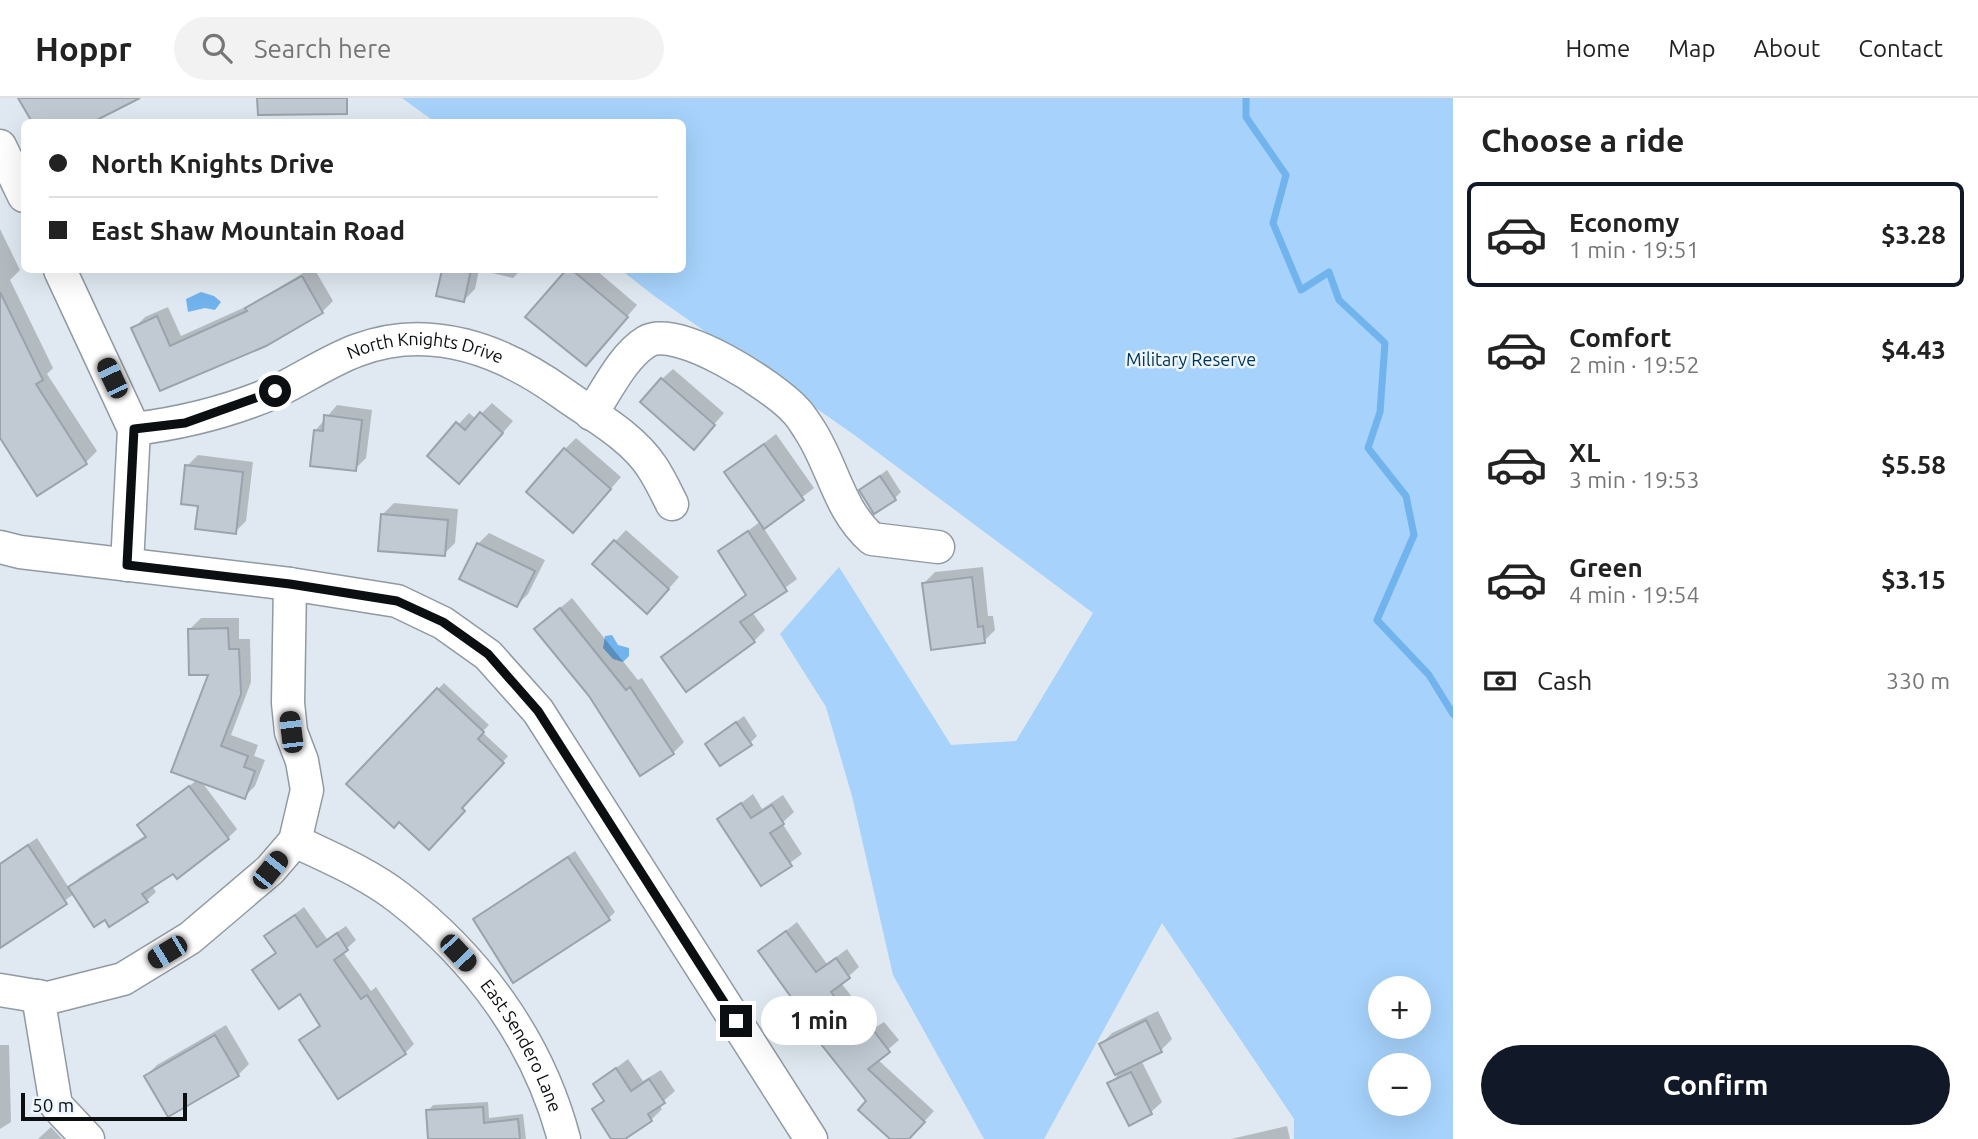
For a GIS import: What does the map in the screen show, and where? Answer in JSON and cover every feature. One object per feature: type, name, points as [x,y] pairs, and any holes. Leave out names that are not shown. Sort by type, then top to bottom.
[{"type":"street","points":[[0,146],[21,191]]},
{"type":"street","points":[[61,273],[134,429],[127,565]]},
{"type":"street","points":[[591,414],[629,359],[647,341],[667,338],[685,341],[720,359],[796,410],[811,432],[847,510],[872,539],[938,547]]},
{"type":"street","name":"North Knights Drive","points":[[134,429],[185,423],[275,391],[357,350],[389,341],[424,339],[467,344],[508,359],[591,414],[642,455],[651,465],[672,504]]},
{"type":"street","points":[[0,547],[290,584],[397,601],[443,622],[488,654],[538,711],[811,1139]]},
{"type":"street","points":[[0,990],[48,998],[123,979],[190,938],[270,870],[295,841],[307,790],[302,761],[291,732],[288,703],[290,584]]},
{"type":"street","name":"East Sendero Lane","points":[[295,841],[359,872],[398,897],[443,937],[488,986],[522,1033],[537,1062],[564,1139]]},
{"type":"street","points":[[38,996],[56,1105],[88,1139]]},
{"type":"green space","name":"Military Reserve","points":[[402,98],[1453,98],[1453,1139],[1294,1139],[1294,1119],[1162,923],[1044,1139],[984,1139],[893,975],[852,796],[826,707],[780,634],[839,567],[951,745],[1016,741],[1093,613],[853,434],[625,273],[686,273],[686,119],[431,119]]},
{"type":"shaded area","points":[[201,292],[214,296],[221,302],[215,310],[205,308],[188,312],[186,299]]},
{"type":"shaded area","points":[[612,635],[618,645],[629,648],[629,656],[623,662],[613,659],[603,648],[605,636]]},
{"type":"building","points":[[18,98],[140,98],[99,119],[30,119]]},
{"type":"building","points":[[257,98],[347,98],[347,114],[258,115]]},
{"type":"building","points":[[441,273],[470,273],[464,302],[436,296]]},
{"type":"building","points":[[563,273],[576,273],[628,317],[586,366],[525,317]]},
{"type":"building","points":[[302,276],[323,313],[266,346],[160,391],[131,328],[157,316],[170,346],[247,311],[245,308]]},
{"type":"building","points":[[0,292],[43,380],[36,384],[87,464],[37,496],[0,438]]},
{"type":"building","points":[[661,378],[715,425],[694,450],[640,402]]},
{"type":"building","points":[[480,412],[503,433],[459,484],[427,456],[456,422],[465,430]]},
{"type":"building","points":[[324,415],[362,420],[356,471],[310,466],[314,430],[323,431]]},
{"type":"building","points":[[764,444],[804,500],[764,529],[724,472]]},
{"type":"building","points":[[564,448],[611,489],[573,533],[526,492]]},
{"type":"building","points":[[185,465],[243,472],[236,534],[195,529],[198,506],[181,504]]},
{"type":"building","points":[[880,476],[896,500],[874,514],[859,490]]},
{"type":"building","points":[[381,514],[448,520],[445,556],[378,551]]},
{"type":"building","points":[[748,531],[787,591],[740,622],[755,642],[686,692],[661,657],[746,595],[718,551]]},
{"type":"building","points":[[614,540],[669,589],[647,614],[592,564]]},
{"type":"building","points":[[477,543],[535,571],[517,607],[459,579]]},
{"type":"building","points":[[972,577],[978,627],[983,626],[985,643],[931,650],[922,583]]},
{"type":"building","points":[[560,608],[626,690],[630,687],[674,754],[640,776],[589,696],[534,629]]},
{"type":"building","points":[[228,628],[229,649],[239,649],[241,694],[221,746],[248,756],[244,767],[255,771],[245,799],[171,772],[208,675],[189,675],[188,629]]},
{"type":"building","points":[[437,688],[484,732],[478,739],[504,763],[462,808],[465,811],[429,850],[399,822],[394,828],[346,784]]},
{"type":"building","points":[[736,722],[752,745],[720,766],[705,744]]},
{"type":"building","points":[[189,786],[229,839],[177,879],[173,874],[142,894],[148,902],[109,927],[105,920],[94,927],[68,887],[146,837],[137,825]]},
{"type":"building","points":[[741,803],[751,818],[772,805],[784,824],[770,833],[792,866],[761,886],[717,819]]},
{"type":"building","points":[[28,845],[67,904],[0,948],[0,864]]},
{"type":"building","points":[[568,857],[610,920],[513,983],[473,919]]},
{"type":"building","points":[[295,915],[317,947],[337,933],[348,950],[334,960],[361,999],[367,995],[406,1054],[338,1099],[299,1040],[320,1026],[300,994],[279,1009],[252,970],[276,953],[264,936]]},
{"type":"building","points":[[786,931],[816,972],[836,958],[850,978],[831,992],[865,1036],[873,1030],[890,1052],[868,1069],[925,1122],[909,1139],[890,1139],[858,1110],[866,1101],[813,1034],[816,1032],[758,951]]},
{"type":"building","points":[[1146,1020],[1162,1052],[1115,1075],[1099,1044]]},
{"type":"building","points":[[215,1035],[239,1076],[168,1117],[144,1076]]},
{"type":"building","points":[[616,1068],[631,1091],[649,1079],[665,1103],[648,1114],[652,1121],[625,1139],[611,1139],[592,1109],[604,1101],[593,1084]]},
{"type":"building","points":[[1131,1072],[1152,1114],[1129,1126],[1107,1083]]},
{"type":"building","points":[[483,1107],[484,1123],[518,1119],[520,1139],[428,1139],[426,1110]]},
{"type":"waterway","points":[[1246,98],[1246,117],[1286,175],[1273,223],[1301,290],[1329,272],[1339,300],[1385,343],[1380,412],[1368,448],[1406,496],[1414,535],[1377,620],[1429,675],[1453,714]]},
{"type":"route","points":[[275,391],[185,423],[134,429],[127,565],[290,584],[397,601],[443,622],[488,654],[538,711],[736,1021]]}]
